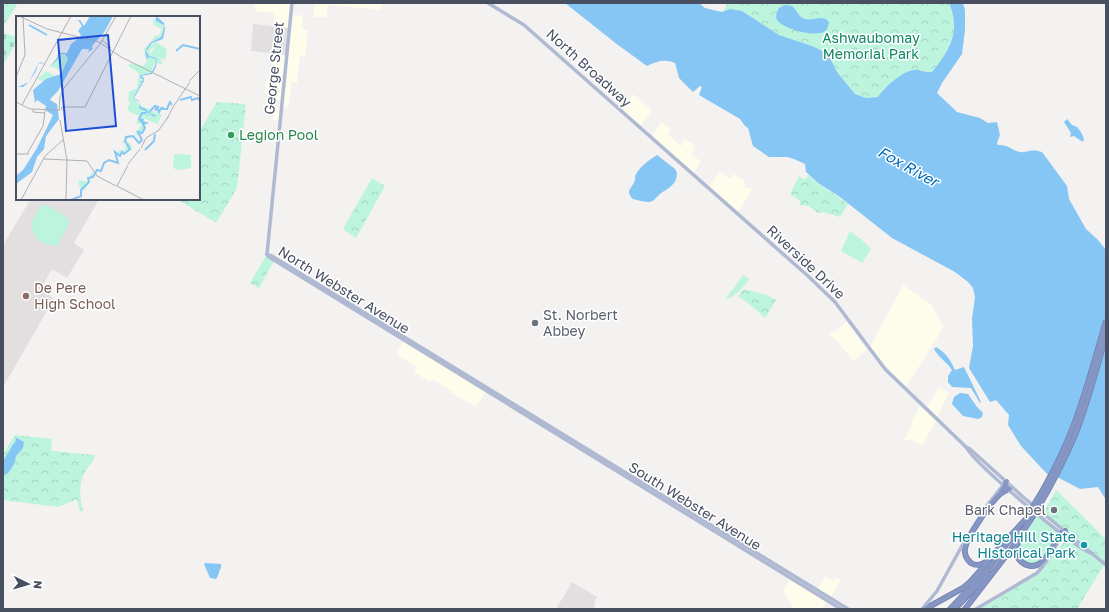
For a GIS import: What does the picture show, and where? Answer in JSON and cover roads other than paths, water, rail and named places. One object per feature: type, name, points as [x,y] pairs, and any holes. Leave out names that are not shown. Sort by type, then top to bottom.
[{"type":"highway","points":[[923,609],[963,588],[978,574],[1020,524],[1031,514],[1070,435],[1083,399],[1106,321]]},
{"type":"highway","points":[[965,609],[1013,544],[1056,475],[1075,434],[1088,398],[1106,336]]},
{"type":"highway","points":[[994,554],[984,563],[975,564],[968,560],[965,550],[967,543],[979,522],[1006,485]]},
{"type":"highway","points":[[1031,514],[1031,522],[1016,548],[1018,557],[1024,564],[1033,566],[1041,563],[1064,534]]},
{"type":"highway","points":[[950,609],[988,569],[1026,519]]},
{"type":"highway","points":[[955,609],[987,575],[1013,544]]},
{"type":"main road","name":"George Street","points":[[267,254],[292,3]]},
{"type":"main road","name":"North Broadway","points":[[488,3],[524,25],[670,156]]},
{"type":"main road","name":"Riverside Drive","points":[[670,156],[835,302],[884,369],[966,447],[970,449],[1006,485],[1064,534],[1087,552],[1091,553]]},
{"type":"main road","points":[[270,234],[270,251],[272,256]]},
{"type":"main road","name":"North Webster Avenue","points":[[267,254],[537,420]]},
{"type":"main road","name":"North Webster Avenue","points":[[267,254],[269,257],[349,307],[537,420]]},
{"type":"main road","name":"South Webster Avenue","points":[[537,420],[842,609]]},
{"type":"main road","points":[[923,609],[937,591],[972,528],[1006,485]]},
{"type":"main road","name":"Riverside Drive","points":[[1006,485],[1064,534],[1106,565]]},
{"type":"main road","points":[[976,609],[1037,573],[1064,534]]},
{"type":"main road","name":"South Webster Avenue","points":[[755,554],[848,609]]},
{"type":"water","name":"Fox River","points":[[565,3],[699,3],[705,8],[722,12],[730,9],[742,11],[779,35],[822,51],[830,58],[837,72],[855,94],[866,98],[878,97],[893,81],[903,74],[913,70],[932,72],[944,56],[952,40],[954,22],[949,3],[963,3],[965,10],[965,30],[962,54],[937,93],[957,112],[980,118],[988,123],[997,122],[1000,135],[997,143],[998,145],[1004,145],[1021,152],[1042,152],[1067,186],[1069,199],[1086,229],[1106,250],[1106,500],[1098,487],[1080,489],[1059,478],[1048,475],[1021,446],[1008,425],[1009,415],[996,400],[990,402],[969,368],[973,346],[972,319],[975,297],[973,288],[968,282],[955,272],[892,238],[840,197],[818,183],[806,172],[805,164],[787,157],[769,157],[753,146],[748,128],[740,119],[699,95],[702,87],[700,86],[693,92],[679,78],[675,63],[661,61],[647,66]]},
{"type":"water","points":[[785,5],[792,6],[803,18],[826,19],[829,22],[827,28],[821,33],[815,34],[800,32],[780,23],[776,17],[777,12],[779,8]]},
{"type":"water","points":[[1067,119],[1081,132],[1084,139],[1083,142],[1074,136],[1070,137],[1071,133],[1064,122]]},
{"type":"water","points":[[657,155],[675,169],[677,177],[674,183],[654,200],[649,202],[633,199],[630,196],[629,191],[634,183],[636,174],[645,163]]},
{"type":"water","points":[[936,347],[947,357],[955,370],[964,367],[981,402],[980,403],[971,388],[952,387],[948,382],[948,376],[952,370],[936,352],[934,349]]},
{"type":"water","points":[[960,393],[968,394],[983,413],[982,417],[978,419],[963,416],[952,404],[954,397]]},
{"type":"water","points":[[15,437],[24,442],[23,448],[16,456],[15,462],[10,470],[3,476],[3,461],[16,440]]},
{"type":"water","points":[[204,564],[221,564],[218,577],[216,579],[210,578]]},
{"type":"place","name":"Legion Pool","points":[[231,135]]},
{"type":"place","name":"De Pere High School","points":[[26,296]]},
{"type":"place","name":"St. Norbert Abbey","points":[[535,323]]},
{"type":"place","name":"Bark Chapel","points":[[1054,510]]},
{"type":"place","name":"Heritage Hill State Historical Park","points":[[1084,545]]},
{"type":"park label","name":"Ashwaubomay Memorial Park","points":[[871,46]]}]
